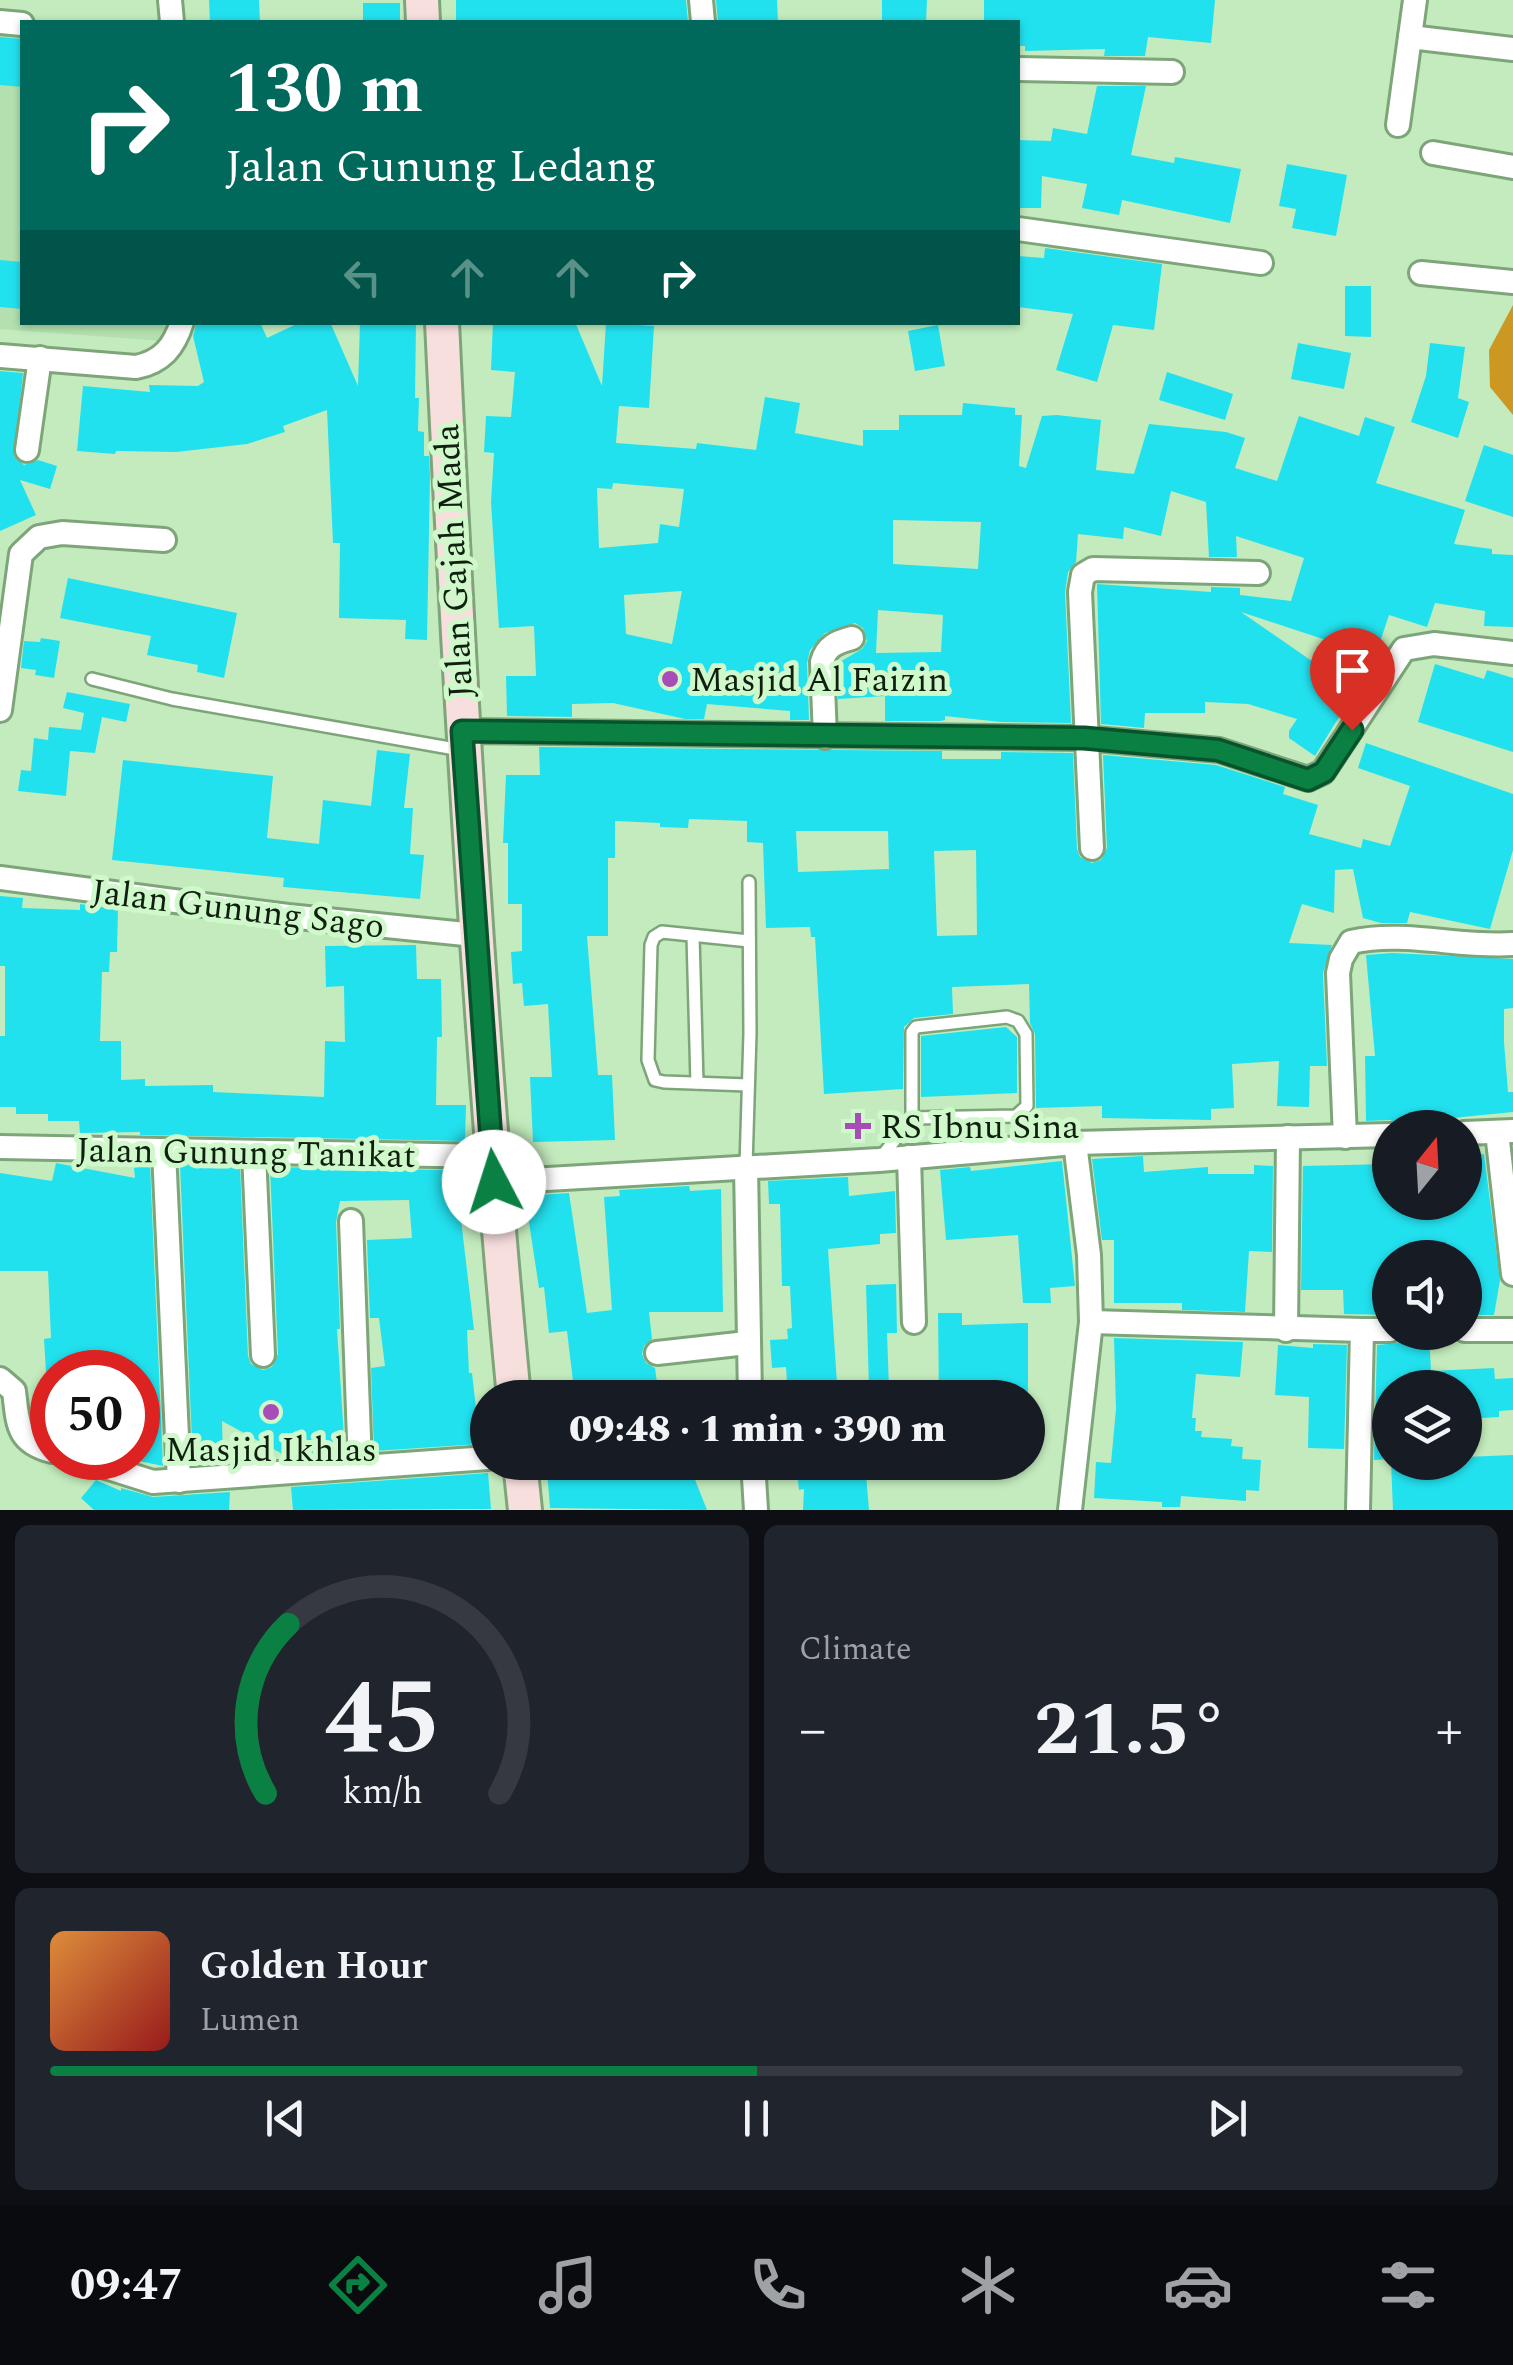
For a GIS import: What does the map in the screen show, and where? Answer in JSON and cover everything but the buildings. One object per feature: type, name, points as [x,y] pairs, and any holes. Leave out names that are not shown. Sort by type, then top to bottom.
[{"type":"main road","name":"Jalan Gajah Mada","points":[[442,325],[462,741],[492,1169],[512,1380]]},
{"type":"main road","points":[[522,1480],[525,1510]]},
{"type":"street","points":[[1398,125],[1415,0]]},
{"type":"street","points":[[1410,37],[1513,50]]},
{"type":"street","points":[[1020,69],[1172,72]]},
{"type":"street","points":[[1433,153],[1513,166]]},
{"type":"street","points":[[1020,228],[1261,264]]},
{"type":"street","points":[[1421,274],[1513,282]]},
{"type":"street","points":[[0,356],[136,367],[167,352],[180,325]]},
{"type":"street","points":[[27,450],[40,358]]},
{"type":"street","points":[[0,710],[21,554],[39,538],[62,533],[164,540]]},
{"type":"street","points":[[1092,848],[1080,592],[1085,573],[1093,569],[1258,573]]},
{"type":"street","points":[[825,737],[822,662],[825,651],[838,641],[852,638]]},
{"type":"street","points":[[462,741],[1084,738],[1218,750],[1308,780],[1324,772],[1404,649],[1434,644],[1513,654]]},
{"type":"street","name":"Jalan Gunung Sago","points":[[0,878],[327,920],[476,934]]},
{"type":"street","points":[[1345,1137],[1338,973],[1351,942],[1416,938],[1488,946],[1513,944]]},
{"type":"street","points":[[1505,1132],[1513,1274]]},
{"type":"street","name":"Jalan Gunung Tanikat","points":[[0,1147],[254,1154],[492,1169],[746,1166],[1075,1144],[1372,1136]]},
{"type":"street","points":[[1286,1330],[1288,1137]]},
{"type":"street","points":[[1070,1510],[1091,1322],[1089,1255],[1075,1144]]},
{"type":"street","points":[[164,1151],[179,1481]]},
{"type":"street","points":[[254,1154],[263,1355]]},
{"type":"street","points":[[909,1157],[914,1322]]},
{"type":"street","points":[[746,1166],[749,1380]]},
{"type":"street","points":[[351,1222],[360,1464]]},
{"type":"street","points":[[1091,1322],[1372,1330]]},
{"type":"street","points":[[1358,1510],[1362,1330]]},
{"type":"street","points":[[1482,1330],[1513,1330]]},
{"type":"street","points":[[657,1353],[747,1343]]},
{"type":"street","points":[[0,1379],[14,1391],[19,1426],[30,1443]]},
{"type":"street","points":[[142,1480],[179,1481],[360,1464],[470,1459]]},
{"type":"street","points":[[755,1480],[756,1510]]},
{"type":"lane","points":[[92,679],[172,699],[462,741]]},
{"type":"lane","points":[[746,1166],[749,882]]},
{"type":"lane","points":[[748,1085],[655,1080],[648,1060],[654,937],[662,932],[749,942]]},
{"type":"lane","points":[[693,936],[697,1083]]},
{"type":"lane","points":[[879,1160],[912,1118],[912,1032],[916,1027],[1007,1018],[1024,1026],[1026,1106],[1022,1113],[912,1118]]},
{"type":"shaded area","points":[[0,24],[20,26],[20,325],[165,325],[163,341],[0,329]]},
{"type":"shaded area","points":[[1513,305],[1513,415],[1490,387],[1489,350]]},
{"type":"place","name":"Masjid Al Faizin","points":[[670,679]]},
{"type":"place","name":"RS Ibnu Sina","points":[[858,1126]]},
{"type":"place","name":"Masjid Ikhlas","points":[[271,1412]]},
{"type":"route","points":[[494,1182],[462,731],[1084,738],[1218,750],[1308,780],[1324,772],[1352,730]]}]
